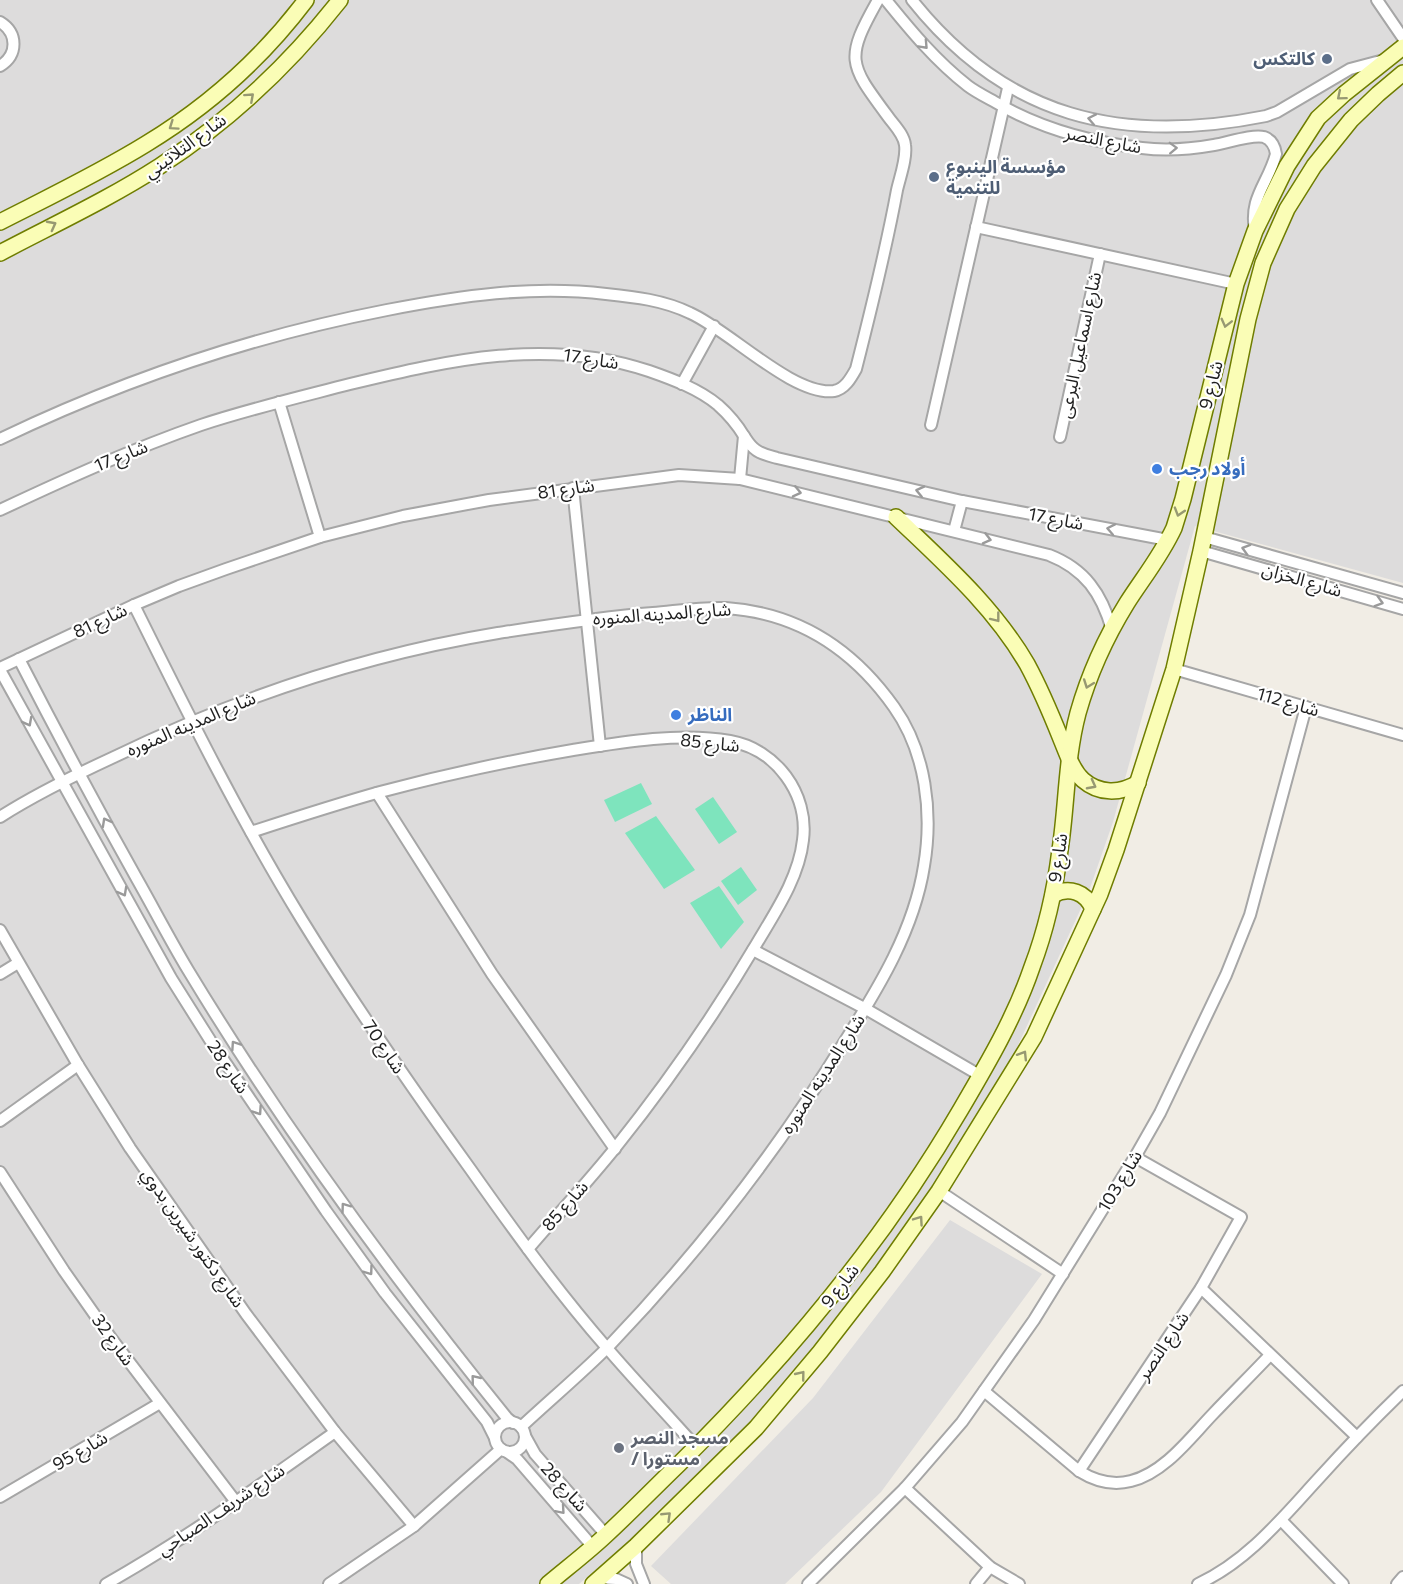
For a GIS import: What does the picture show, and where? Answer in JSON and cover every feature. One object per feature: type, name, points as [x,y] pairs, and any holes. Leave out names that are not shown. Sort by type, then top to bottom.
[{"type":"main road","name":"شارع التلاتيني","points":[[0,222],[118,161],[176,125],[203,105],[254,59],[306,0]]},
{"type":"main road","name":"شارع التلاتيني","points":[[0,253],[130,184],[189,146],[270,79],[318,28],[340,0]]},
{"type":"main road","name":"شارع 9","points":[[548,1584],[606,1535],[744,1399],[789,1349],[859,1262],[911,1190],[981,1076],[1022,995],[1042,938],[1053,895],[1060,849],[1069,756],[1086,688],[1112,630],[1159,558],[1181,506],[1236,284],[1255,231],[1277,184],[1308,131],[1330,105],[1403,47]]},
{"type":"main road","name":"شارع 9","points":[[596,1581],[636,1546],[756,1428],[852,1312],[939,1191],[1034,1037],[1093,909],[1116,850],[1174,669],[1203,544],[1250,309],[1263,263],[1287,209],[1314,166],[1351,120],[1403,73]]},
{"type":"main road","points":[[896,517],[965,582],[1005,630],[1036,682],[1078,775],[1096,788],[1117,791],[1138,783]]},
{"type":"main road","points":[[1053,895],[1063,891],[1074,891],[1084,895],[1093,909]]},
{"type":"street","points":[[0,439],[97,396],[160,372],[299,330],[420,304],[486,294],[533,290],[575,290],[660,302],[692,313],[797,382],[818,389],[834,391],[842,387],[856,369],[906,146],[901,133],[865,87],[855,58],[856,46],[862,29],[878,0]]},
{"type":"street","name":"شارع النصر","points":[[886,0],[909,30],[969,87],[1004,108],[1050,129],[1079,138],[1146,149],[1191,148],[1256,137]]},
{"type":"street","name":"شارع النصر","points":[[912,0],[952,46],[979,68],[1008,87],[1043,104],[1080,116],[1122,125],[1175,127],[1253,118],[1277,112],[1350,69],[1387,59]]},
{"type":"street","points":[[1377,0],[1403,38]]},
{"type":"street","points":[[0,22],[10,31],[14,43],[7,62],[0,66]]},
{"type":"street","points":[[931,425],[1008,87]]},
{"type":"street","points":[[1253,118],[1256,137],[1270,141],[1275,147],[1276,154],[1255,203],[1253,212],[1255,231]]},
{"type":"street","points":[[1119,146],[1122,125]]},
{"type":"street","points":[[976,227],[1236,284]]},
{"type":"street","name":"شارع اسماعيل البرعى","points":[[1060,436],[1100,254]]},
{"type":"street","points":[[682,384],[714,326]]},
{"type":"street","name":"شارع 17","points":[[0,510],[140,447],[202,425],[279,402],[419,367],[504,354],[540,352],[595,358],[648,370],[682,384],[718,405],[757,452],[777,458],[962,501],[1168,540]]},
{"type":"street","points":[[279,402],[320,537]]},
{"type":"street","points":[[740,479],[744,436]]},
{"type":"street","name":"شارع 81","points":[[0,669],[134,605],[226,568],[320,537],[403,516],[489,500],[679,475],[740,479],[1049,555],[1070,565],[1094,587],[1105,606],[1112,630]]},
{"type":"street","points":[[573,488],[600,746]]},
{"type":"street","points":[[954,531],[962,501]]},
{"type":"street","name":"شارع الخزان","points":[[1203,544],[1403,593]]},
{"type":"street","name":"شارع الخزان","points":[[1203,544],[1403,609]]},
{"type":"street","name":"شارع 70","points":[[134,605],[192,722],[251,832],[301,919],[355,1004],[411,1087],[528,1249],[607,1348],[696,1447]]},
{"type":"street","name":"شارع المدينه المنوره","points":[[0,817],[78,774],[192,722],[287,686],[385,656],[435,645],[587,619],[695,609],[723,608],[750,611],[794,623],[826,639],[849,655],[877,683],[900,716],[917,752],[925,790],[928,830],[924,867],[914,908],[891,962],[866,1009],[821,1081],[758,1170],[688,1259],[607,1348],[520,1428]]},
{"type":"street","name":"شارع 28","points":[[19,658],[78,774],[187,969],[237,1047],[339,1199],[465,1366],[507,1418],[520,1428],[535,1454],[606,1535]]},
{"type":"street","name":"شارع 28","points":[[0,669],[61,783],[171,978],[210,1040],[326,1211],[385,1293],[487,1422],[495,1438]]},
{"type":"street","name":"شارع 112","points":[[1174,669],[1403,735]]},
{"type":"street","name":"شارع 103","points":[[808,1584],[905,1488],[962,1422],[1063,1274],[1160,1113],[1226,975],[1250,915],[1306,707]]},
{"type":"street","name":"شارع 85","points":[[251,832],[377,793],[515,761],[600,746],[677,739],[731,741],[758,752],[780,769],[792,785],[800,802],[803,841],[793,878],[753,950],[687,1053],[615,1149],[528,1249]]},
{"type":"street","points":[[377,793],[492,974],[615,1149]]},
{"type":"street","name":"شارع دكتور شيرين بدوي","points":[[0,930],[78,1065],[130,1148],[232,1295],[335,1432],[414,1526]]},
{"type":"street","points":[[753,950],[866,1009],[981,1076]]},
{"type":"street","points":[[0,974],[18,963]]},
{"type":"street","points":[[171,978],[187,969]]},
{"type":"street","points":[[0,1121],[78,1065]]},
{"type":"street","name":"شارع النصر","points":[[1079,1472],[1201,1288],[1241,1217],[1135,1157]]},
{"type":"street","name":"شارع 32","points":[[0,1172],[64,1271],[160,1403],[236,1502]]},
{"type":"street","points":[[939,1191],[1063,1274]]},
{"type":"street","points":[[1201,1288],[1357,1437]]},
{"type":"street","points":[[984,1391],[1079,1472],[1091,1479],[1106,1483],[1119,1483],[1132,1481],[1158,1468],[1270,1355]]},
{"type":"street","points":[[1198,1584],[1213,1577],[1245,1555],[1403,1391]]},
{"type":"street","name":"شارع 95","points":[[0,1497],[160,1403]]},
{"type":"street","points":[[329,1584],[414,1526],[504,1451],[520,1448],[520,1428],[505,1423],[499,1427],[495,1438],[496,1444],[504,1451]]},
{"type":"street","name":"شارع شريف الصباحي","points":[[106,1584],[236,1502],[335,1432]]},
{"type":"street","name":"شارع 28","points":[[504,1451],[517,1459],[593,1547]]},
{"type":"street","points":[[905,1488],[990,1567],[1019,1584]]},
{"type":"street","points":[[1281,1520],[1343,1584]]},
{"type":"street","points":[[636,1546],[636,1564],[644,1584]]},
{"type":"street","points":[[976,1584],[990,1567]]},
{"type":"street","points":[[1397,1584],[1403,1577]]},
{"type":"street","points":[[596,1581],[616,1579],[627,1584]]},
{"type":"shaded area","points":[[0,0],[1403,0],[1403,583],[1195,526],[1113,822],[1089,891],[1002,1080],[861,1298],[704,1477],[579,1584],[0,1584]]},
{"type":"shaded area","points":[[950,1220],[1042,1274],[881,1492],[785,1584],[671,1584],[651,1566],[813,1398]]},
{"type":"green space","points":[[641,783],[652,804],[615,822],[604,800]]},
{"type":"green space","points":[[713,797],[737,832],[719,844],[695,809]]},
{"type":"green space","points":[[656,816],[695,870],[664,889],[625,833]]},
{"type":"green space","points":[[741,867],[757,890],[738,905],[721,881]]},
{"type":"green space","points":[[719,886],[744,922],[721,949],[690,903]]},
{"type":"place","name":"كالتكس","points":[[1327,59]]},
{"type":"place","name":"مؤسسة الينبوع للتنمية","points":[[934,177]]},
{"type":"place","name":"أولاد رجب","points":[[1157,469]]},
{"type":"place","name":"الناظر","points":[[676,715]]},
{"type":"place","name":"مسجد النصر / مستورا","points":[[619,1448]]}]
